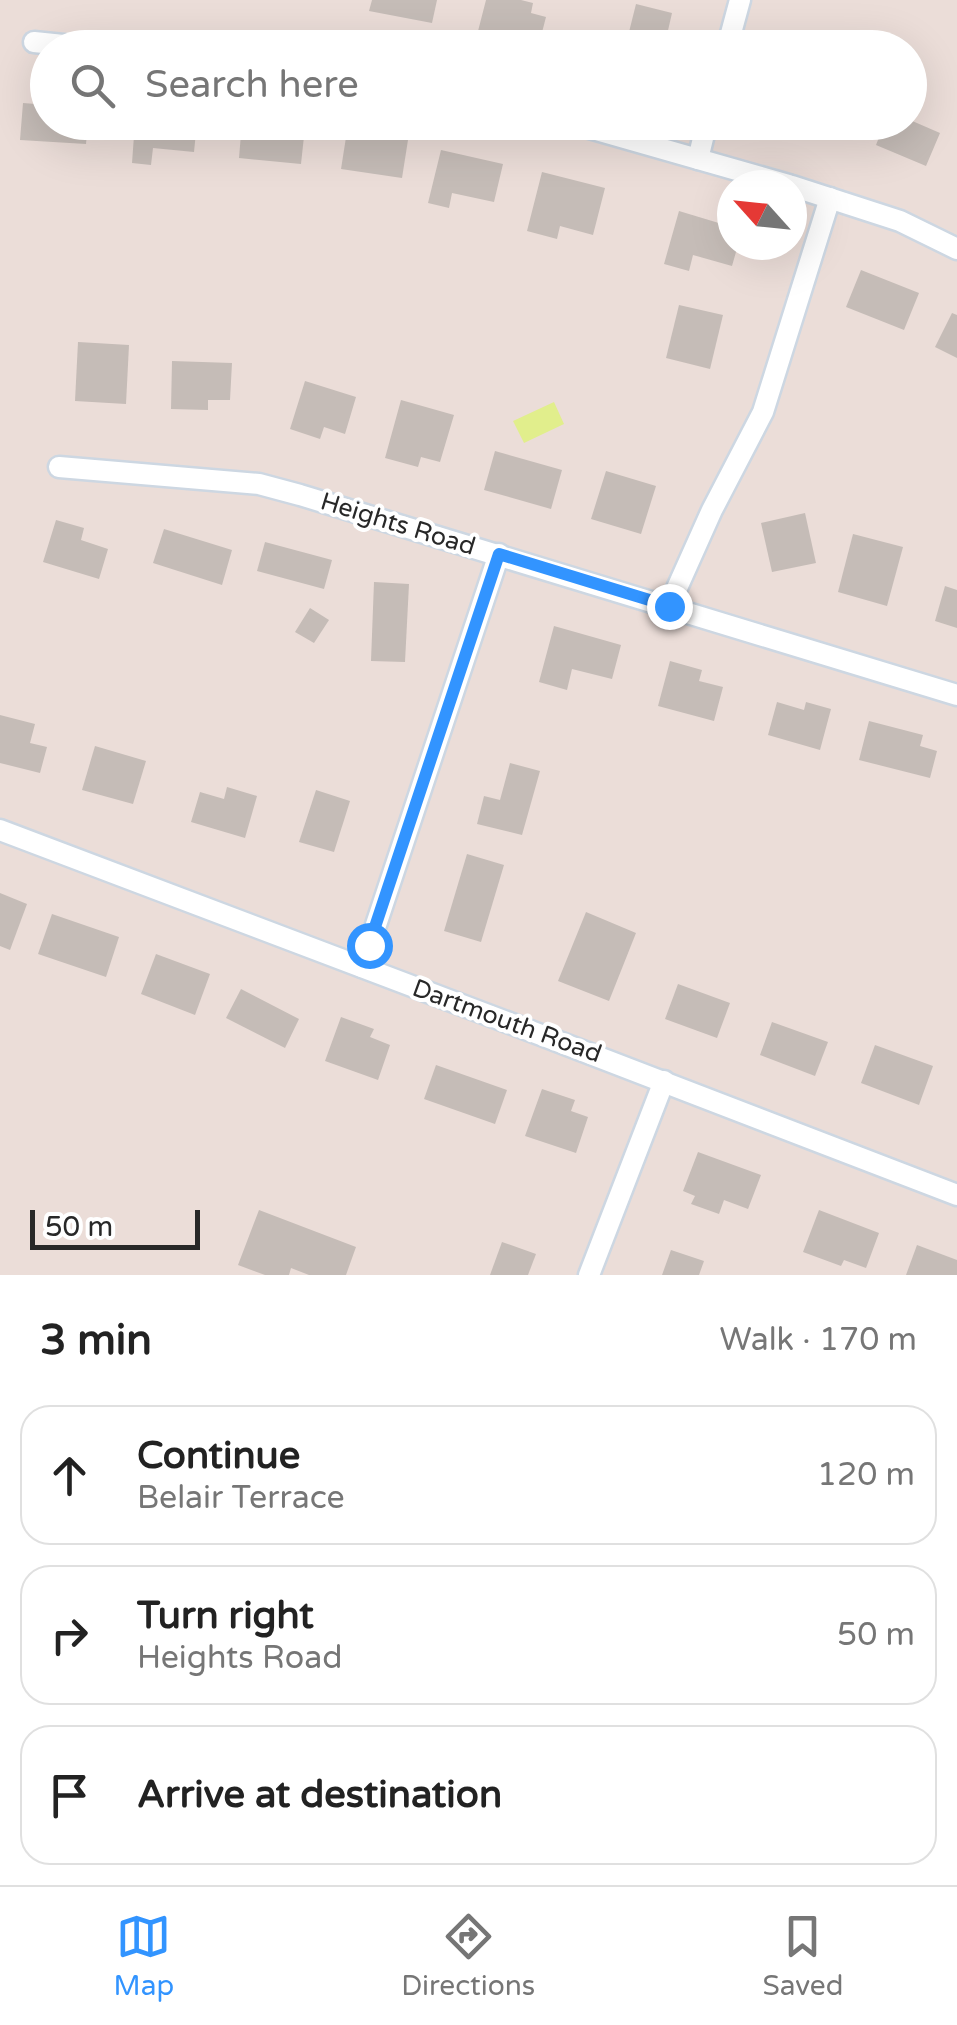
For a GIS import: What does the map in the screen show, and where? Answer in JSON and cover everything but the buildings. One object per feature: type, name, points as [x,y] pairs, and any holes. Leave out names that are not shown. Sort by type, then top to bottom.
[{"type":"street","points":[[732,30],[740,0]]},
{"type":"street","points":[[631,140],[735,170]]},
{"type":"street","points":[[698,159],[703,140]]},
{"type":"street","points":[[807,191],[900,221],[957,249]]},
{"type":"street","points":[[669,606],[762,412],[830,198]]},
{"type":"street","name":"Heights Road","points":[[59,467],[259,484],[957,696]]},
{"type":"street","points":[[362,967],[499,554]]},
{"type":"street","name":"Dartmouth Road","points":[[0,830],[957,1195]]},
{"type":"street","points":[[589,1275],[664,1081]]},
{"type":"green space","points":[[554,402],[564,424],[524,443],[513,421]]},
{"type":"route","points":[[369,945],[499,554],[669,606]]}]
